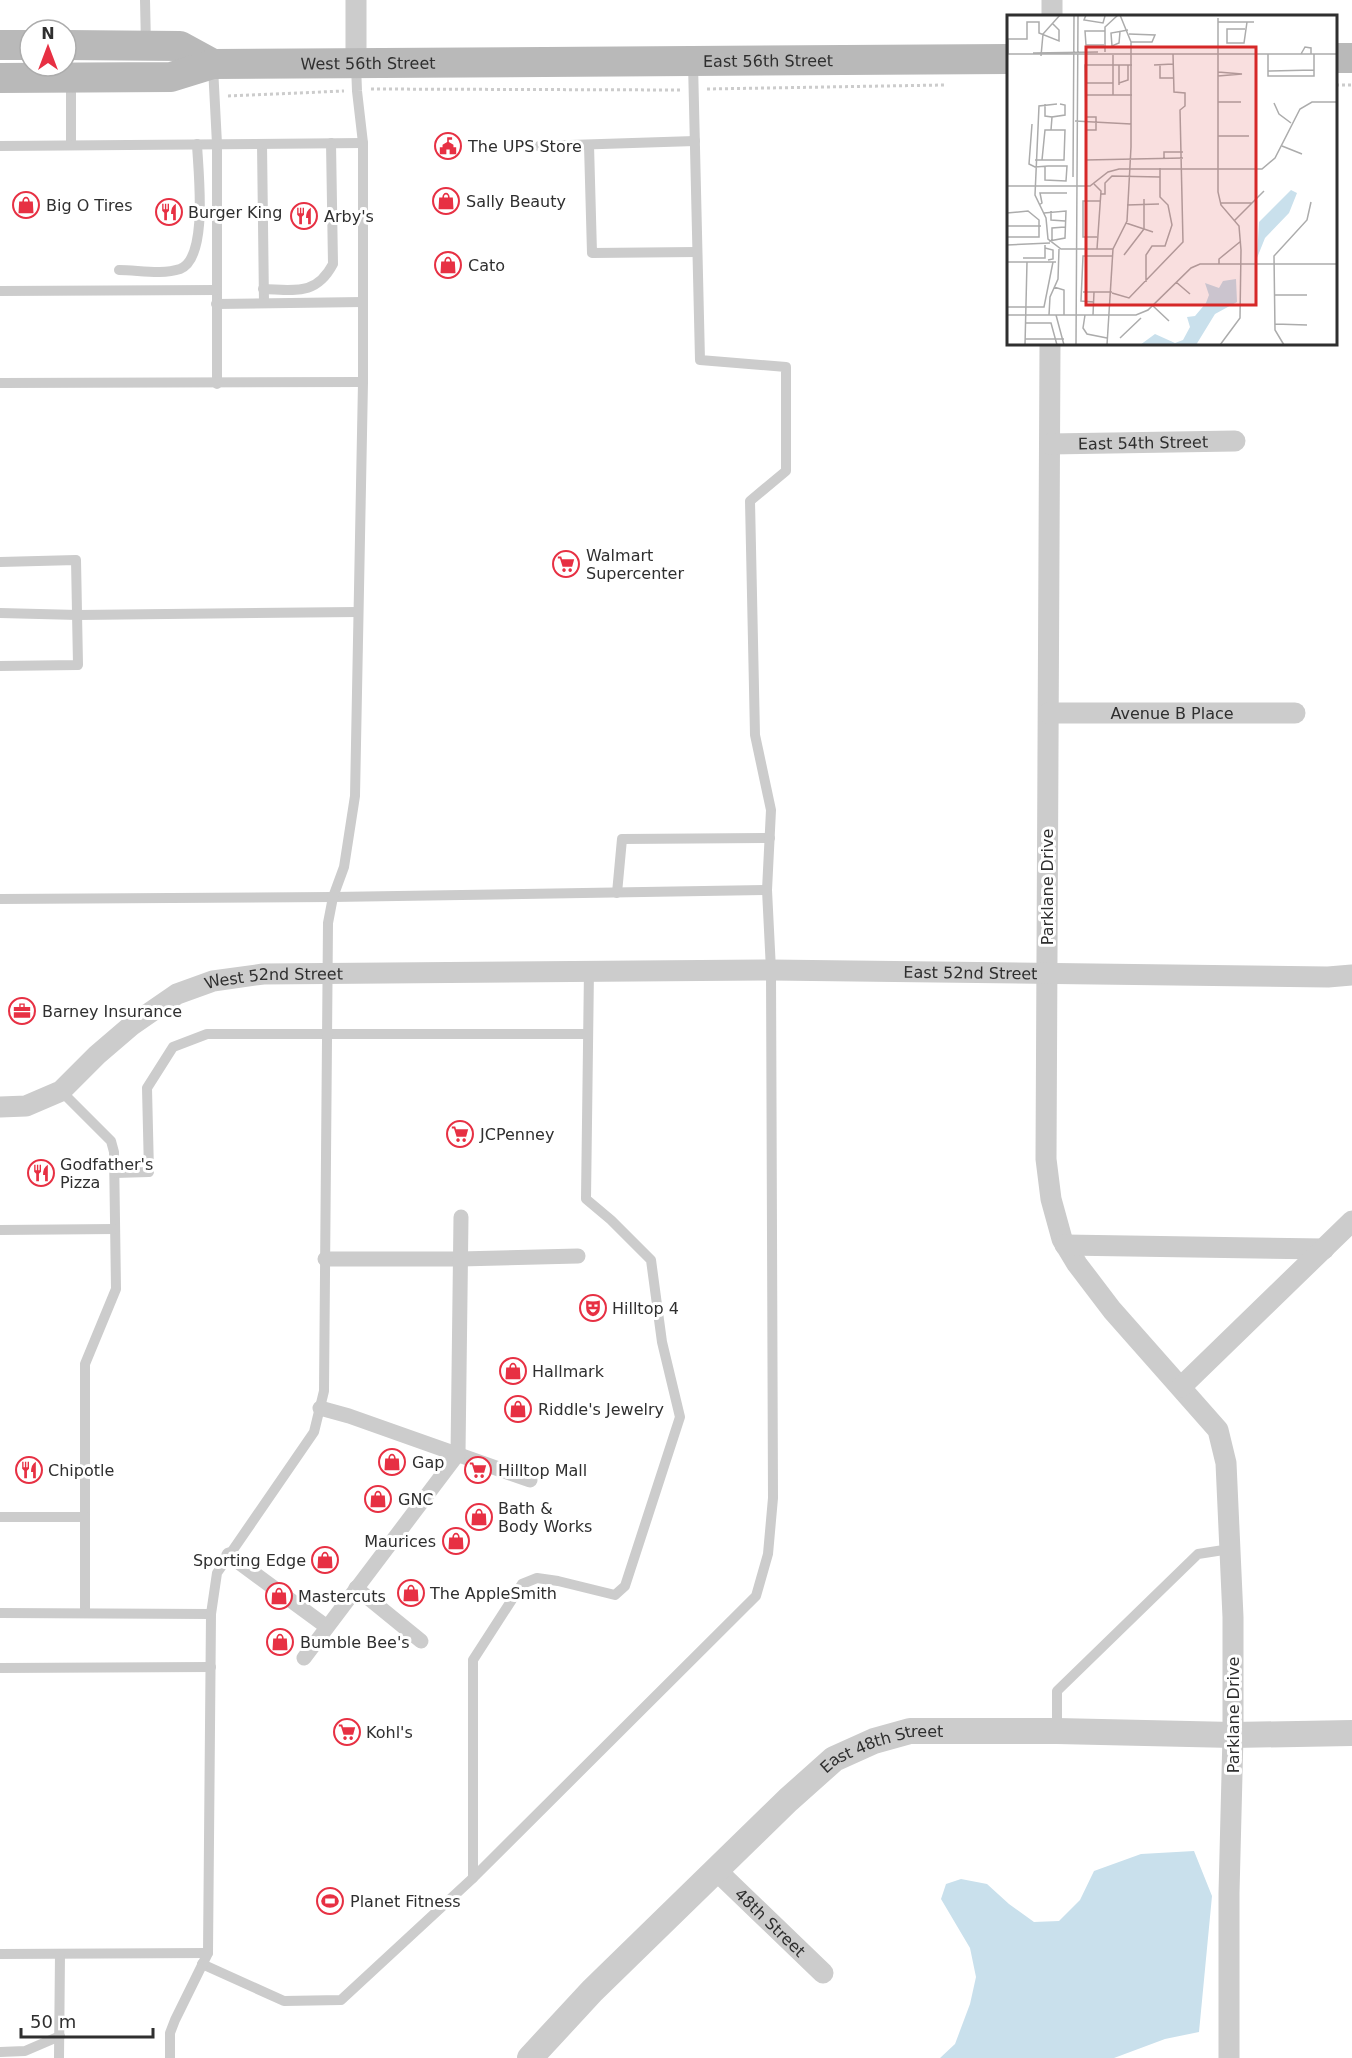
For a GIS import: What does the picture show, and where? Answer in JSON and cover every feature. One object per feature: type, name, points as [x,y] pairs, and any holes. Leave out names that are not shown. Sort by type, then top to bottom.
[{"type":"main road","points":[[0,45],[18,45]]},
{"type":"main road","name":"West 56th Street","points":[[78,45],[180,46],[213,64]]},
{"type":"main road","name":"East 56th Street","points":[[525,62],[1007,59]]},
{"type":"main road","name":"West 56th Street","points":[[78,78],[171,77],[213,64],[356,61],[525,62]]},
{"type":"main road","name":"West 56th Street","points":[[0,78],[18,78]]},
{"type":"street","points":[[356,0],[356,61]]},
{"type":"street","name":"Parklane Drive","points":[[1050,345],[1046,1159],[1051,1199],[1065,1245],[1112,1310],[1218,1430],[1226,1463],[1233,1617],[1229,2058]]},
{"type":"street","name":"East 54th Street","points":[[1050,444],[1235,441]]},
{"type":"street","name":"Avenue B Place","points":[[1049,714],[1295,713]]},
{"type":"street","name":"East 52nd Street","points":[[589,970],[1328,977],[1352,975]]},
{"type":"street","name":"West 52nd Street","points":[[0,1107],[26,1106],[61,1090],[132,1025],[177,994],[213,981],[263,974],[589,970]]},
{"type":"street","points":[[304,1658],[458,1454],[461,1217]]},
{"type":"street","points":[[1181,1387],[1352,1221]]},
{"type":"street","points":[[1065,1245],[1323,1249]]},
{"type":"street","points":[[325,1259],[578,1256]]},
{"type":"street","points":[[320,1408],[349,1416],[530,1480]]},
{"type":"street","points":[[229,1555],[327,1627]]},
{"type":"street","points":[[356,1588],[421,1641]]},
{"type":"street","name":"East 48th Street","points":[[530,2058],[592,1992],[788,1800],[834,1759],[874,1741],[910,1731],[1057,1731],[1233,1735],[1352,1733]]},
{"type":"street","name":"48th Street","points":[[717,1871],[823,1973]]},
{"type":"lane","points":[[145,0],[146,45]]},
{"type":"lane","points":[[202,1964],[284,2001],[340,2000],[473,1878],[756,1596],[768,1554],[773,1498],[771,970],[767,890],[771,810],[755,735],[750,501],[786,471],[786,367],[700,360],[693,60]]},
{"type":"lane","points":[[170,2058],[170,2033],[208,1953],[212,1614],[217,1573],[314,1432],[324,1391],[328,923],[333,897],[344,867],[355,796],[363,382],[363,143],[356,61]]},
{"type":"lane","points":[[213,64],[217,144],[217,384]]},
{"type":"lane","points":[[71,78],[71,145]]},
{"type":"lane","points":[[539,146],[694,141]]},
{"type":"lane","points":[[263,290],[303,290],[317,285],[326,277],[333,264],[331,143]]},
{"type":"lane","points":[[0,146],[363,143]]},
{"type":"lane","points":[[119,270],[171,271],[183,268],[191,259],[199,229],[197,144]]},
{"type":"lane","points":[[262,144],[264,303]]},
{"type":"lane","points":[[589,145],[592,253],[697,252]]},
{"type":"lane","points":[[0,291],[217,290]]},
{"type":"lane","points":[[216,304],[363,302]]},
{"type":"lane","points":[[0,384],[363,382]]},
{"type":"lane","points":[[0,562],[76,560],[78,615],[78,665],[0,666]]},
{"type":"lane","points":[[0,613],[78,615],[358,612]]},
{"type":"lane","points":[[617,892],[622,839],[770,838]]},
{"type":"lane","points":[[0,899],[333,897],[767,890]]},
{"type":"lane","points":[[473,1878],[473,1660],[522,1584],[537,1578],[548,1579],[615,1595],[625,1586],[680,1417],[662,1342],[651,1260],[586,1199],[589,970]]},
{"type":"lane","points":[[115,1173],[149,1172],[147,1088],[173,1047],[207,1034],[588,1034]]},
{"type":"lane","points":[[61,1090],[111,1141],[115,1173],[116,1288],[85,1364],[85,1613]]},
{"type":"lane","points":[[0,1230],[116,1229]]},
{"type":"lane","points":[[0,1517],[85,1517]]},
{"type":"lane","points":[[1057,1731],[1057,1691],[1198,1554],[1230,1549]]},
{"type":"lane","points":[[0,1613],[212,1614]]},
{"type":"lane","points":[[0,1668],[211,1667]]},
{"type":"lane","points":[[0,1954],[208,1953]]},
{"type":"lane","points":[[59,2058],[60,1954]]},
{"type":"lane","points":[[0,2052],[25,2051],[60,2036]]},
{"type":"path","points":[[214,95],[373,89],[693,90],[952,85]]},
{"type":"water","points":[[1194,1851],[1212,1896],[1199,2032],[1165,2039],[1114,2058],[940,2058],[955,2044],[970,2004],[976,1977],[970,1948],[941,1899],[946,1884],[961,1879],[987,1884],[1034,1922],[1059,1921],[1080,1900],[1094,1871],[1141,1854]]},
{"type":"place","name":"The UPS Store","points":[[448,146]]},
{"type":"place","name":"Sally Beauty","points":[[446,201]]},
{"type":"place","name":"Big O Tires","points":[[26,205]]},
{"type":"place","name":"Burger King","points":[[169,212]]},
{"type":"place","name":"Arby's","points":[[304,216]]},
{"type":"place","name":"Cato","points":[[448,265]]},
{"type":"place","name":"Walmart Supercenter","points":[[566,564]]},
{"type":"place","name":"Barney Insurance","points":[[22,1011]]},
{"type":"place","name":"JCPenney","points":[[460,1134]]},
{"type":"place","name":"Godfather's Pizza","points":[[41,1173]]},
{"type":"place","name":"Hilltop 4","points":[[593,1308]]},
{"type":"place","name":"Hallmark","points":[[513,1371]]},
{"type":"place","name":"Riddle's Jewelry","points":[[518,1409]]},
{"type":"place","name":"Gap","points":[[392,1462]]},
{"type":"place","name":"Chipotle","points":[[29,1470]]},
{"type":"place","name":"Hilltop Mall","points":[[478,1470]]},
{"type":"place","name":"GNC","points":[[378,1499]]},
{"type":"place","name":"Bath & Body Works","points":[[479,1517]]},
{"type":"place","name":"Maurices","points":[[456,1541]]},
{"type":"place","name":"Sporting Edge","points":[[325,1560]]},
{"type":"place","name":"The AppleSmith","points":[[411,1593]]},
{"type":"place","name":"Mastercuts","points":[[279,1596]]},
{"type":"place","name":"Bumble Bee's","points":[[280,1642]]},
{"type":"place","name":"Kohl's","points":[[347,1732]]},
{"type":"place","name":"Planet Fitness","points":[[330,1901]]}]
